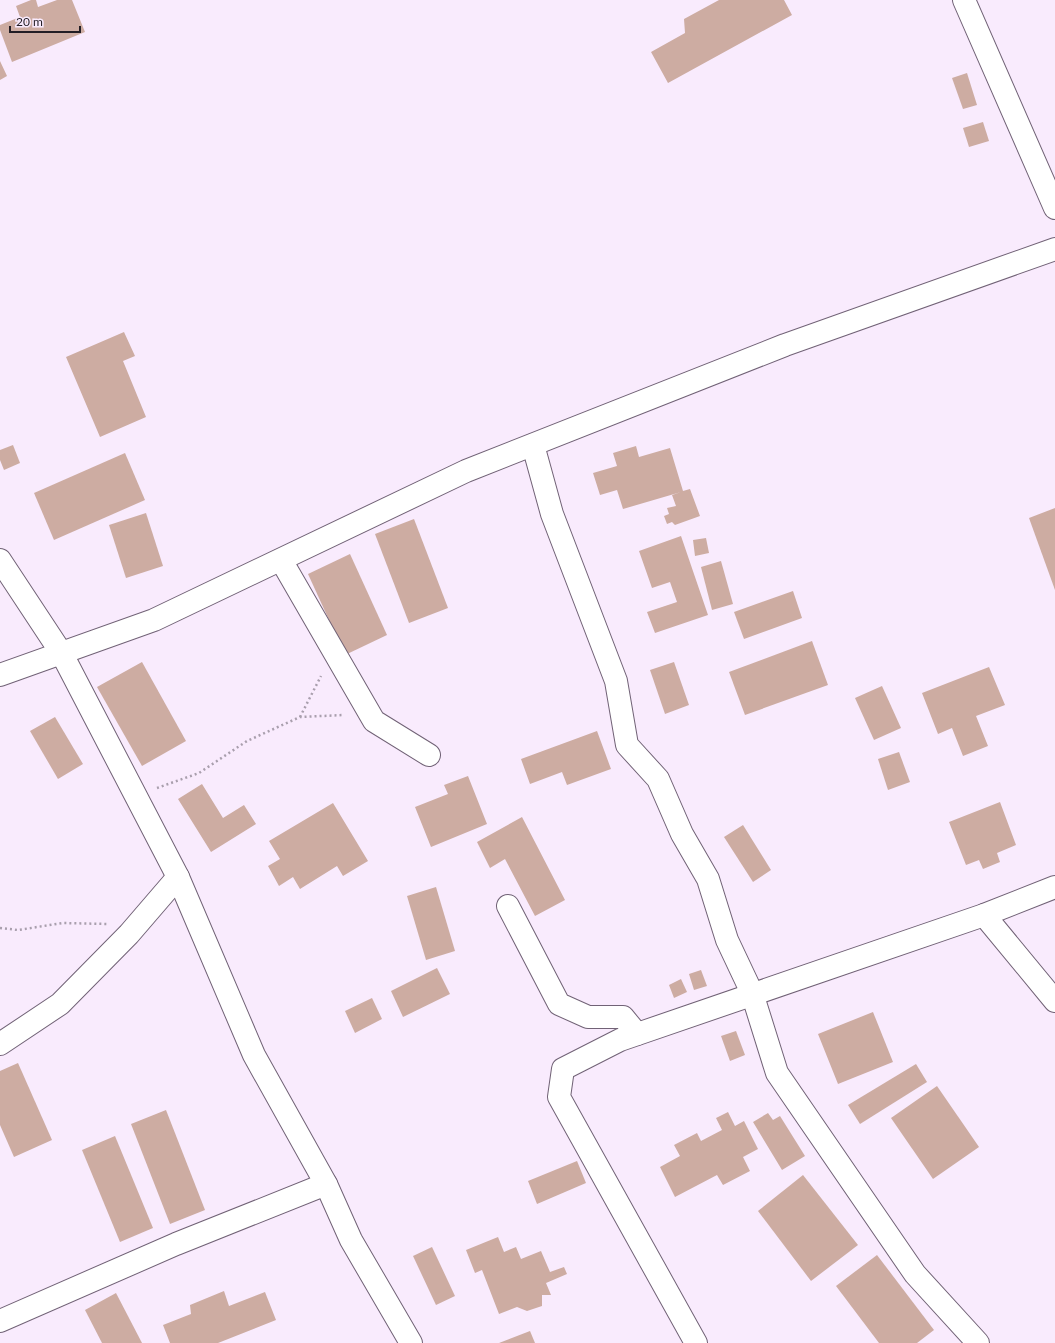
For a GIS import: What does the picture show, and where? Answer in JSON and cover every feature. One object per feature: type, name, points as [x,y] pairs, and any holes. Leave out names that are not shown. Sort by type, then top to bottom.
[{"type":"street","points":[[964,0],[1055,208]]},
{"type":"street","points":[[0,676],[154,620],[466,472],[785,345],[1055,249]]},
{"type":"street","points":[[533,445],[552,514],[616,681],[627,745],[658,779],[682,834],[708,879],[728,940],[752,993],[777,1073],[915,1274],[978,1343]]},
{"type":"street","points":[[0,560],[62,654],[178,877],[254,1055],[326,1184],[351,1240],[411,1343]]},
{"type":"street","points":[[281,560],[374,721],[429,755]]},
{"type":"street","points":[[0,1044],[60,1004],[128,934],[178,877]]},
{"type":"street","points":[[696,1343],[559,1097],[563,1070],[620,1040],[752,993],[984,915],[1055,887]]},
{"type":"street","points":[[508,906],[559,1004],[588,1017],[623,1017],[637,1034]]},
{"type":"street","points":[[984,915],[1055,1001]]},
{"type":"street","points":[[0,1321],[143,1258],[326,1184]]},
{"type":"path","points":[[300,717],[334,652]]},
{"type":"path","points":[[136,796],[199,772],[247,742],[300,717],[371,715]]},
{"type":"path","points":[[0,928],[18,930],[63,923],[108,924]]},
{"type":"building","points":[[31,0],[36,0],[38,7],[57,0],[72,0],[85,32],[12,62],[0,30],[0,25],[20,17],[16,6]]},
{"type":"building","points":[[719,0],[784,0],[792,15],[668,83],[651,52],[685,33],[684,19]]},
{"type":"building","points":[[0,61],[7,76],[0,80]]},
{"type":"building","points":[[967,73],[977,105],[963,109],[952,78]]},
{"type":"building","points":[[983,122],[989,141],[969,147],[963,128]]},
{"type":"building","points":[[124,332],[135,356],[123,361],[146,417],[100,437],[66,357]]},
{"type":"building","points":[[13,445],[20,463],[4,470],[0,460],[0,450]]},
{"type":"building","points":[[636,446],[639,457],[670,448],[683,491],[690,489],[700,516],[675,525],[672,522],[667,524],[664,516],[669,514],[667,508],[676,506],[672,495],[681,492],[623,509],[617,490],[600,495],[593,473],[617,466],[613,453]]},
{"type":"building","points":[[125,453],[145,500],[54,540],[34,493]]},
{"type":"building","points":[[1055,508],[1055,590],[1029,518]]},
{"type":"building","points":[[146,513],[163,566],[126,578],[109,525]]},
{"type":"building","points":[[414,519],[448,608],[409,623],[375,534]]},
{"type":"building","points":[[681,536],[708,615],[655,633],[647,612],[677,602],[670,582],[652,588],[639,551]]},
{"type":"building","points":[[706,538],[709,553],[695,556],[693,540]]},
{"type":"building","points":[[350,554],[387,635],[345,655],[308,574]]},
{"type":"building","points":[[721,561],[733,604],[712,610],[701,567]]},
{"type":"building","points":[[793,591],[802,618],[744,639],[734,612]]},
{"type":"building","points":[[812,641],[828,685],[745,715],[729,672]]},
{"type":"building","points":[[142,662],[186,741],[142,766],[97,687]]},
{"type":"building","points":[[674,662],[689,705],[665,714],[650,670]]},
{"type":"building","points":[[989,667],[1005,705],[976,716],[988,746],[963,756],[952,728],[938,734],[922,693]]},
{"type":"building","points":[[882,686],[901,728],[874,740],[855,698]]},
{"type":"building","points":[[55,717],[83,764],[58,779],[30,731]]},
{"type":"building","points":[[597,731],[611,769],[567,785],[562,772],[530,784],[521,759]]},
{"type":"building","points":[[899,752],[910,782],[888,790],[878,759]]},
{"type":"building","points":[[468,776],[487,824],[431,847],[415,807],[448,794],[444,785]]},
{"type":"building","points":[[202,784],[223,818],[244,805],[256,824],[211,852],[178,799]]},
{"type":"building","points":[[1000,802],[1016,845],[997,853],[1000,862],[983,869],[979,860],[966,865],[949,822]]},
{"type":"building","points":[[333,803],[368,861],[343,876],[337,866],[300,889],[293,877],[279,886],[268,866],[280,859],[269,841]]},
{"type":"building","points":[[522,817],[565,900],[535,916],[505,859],[490,868],[477,842]]},
{"type":"building","points":[[743,825],[771,870],[753,882],[724,837]]},
{"type":"building","points":[[436,887],[455,951],[426,960],[407,896]]},
{"type":"building","points":[[437,968],[450,994],[403,1017],[391,991]]},
{"type":"building","points":[[701,970],[707,986],[694,990],[689,974]]},
{"type":"building","points":[[681,979],[687,992],[674,998],[669,985]]},
{"type":"building","points":[[372,998],[382,1019],[355,1033],[345,1011]]},
{"type":"building","points":[[873,1012],[893,1062],[838,1084],[818,1034]]},
{"type":"building","points":[[736,1031],[745,1055],[730,1061],[721,1036]]},
{"type":"building","points":[[18,1063],[52,1140],[14,1157],[0,1125],[0,1071]]},
{"type":"building","points":[[916,1064],[927,1082],[860,1124],[848,1105]]},
{"type":"building","points":[[937,1086],[979,1147],[933,1179],[891,1118]]},
{"type":"building","points":[[166,1110],[205,1210],[170,1224],[131,1124]]},
{"type":"building","points":[[728,1112],[735,1126],[744,1121],[758,1149],[743,1157],[750,1171],[723,1185],[717,1175],[675,1197],[660,1167],[680,1156],[674,1145],[697,1133],[701,1141],[722,1130],[716,1118]]},
{"type":"building","points":[[768,1113],[773,1120],[780,1116],[805,1156],[782,1170],[753,1122]]},
{"type":"building","points":[[115,1136],[153,1228],[120,1242],[82,1150]]},
{"type":"building","points":[[577,1161],[586,1183],[537,1204],[528,1181]]},
{"type":"building","points":[[803,1175],[858,1245],[811,1281],[758,1211]]},
{"type":"building","points":[[498,1237],[504,1252],[516,1247],[521,1259],[541,1251],[550,1272],[564,1267],[567,1274],[546,1283],[551,1295],[542,1295],[542,1306],[527,1311],[517,1307],[499,1314],[482,1270],[475,1273],[466,1250]]},
{"type":"building","points":[[432,1247],[455,1296],[436,1305],[413,1256]]},
{"type":"building","points":[[877,1255],[934,1330],[917,1343],[879,1343],[836,1286]]},
{"type":"building","points":[[224,1291],[229,1306],[265,1292],[276,1320],[218,1343],[170,1343],[163,1325],[191,1314],[190,1305]]},
{"type":"building","points":[[116,1293],[142,1343],[102,1343],[85,1310]]},
{"type":"building","points":[[530,1331],[535,1343],[499,1343]]}]
